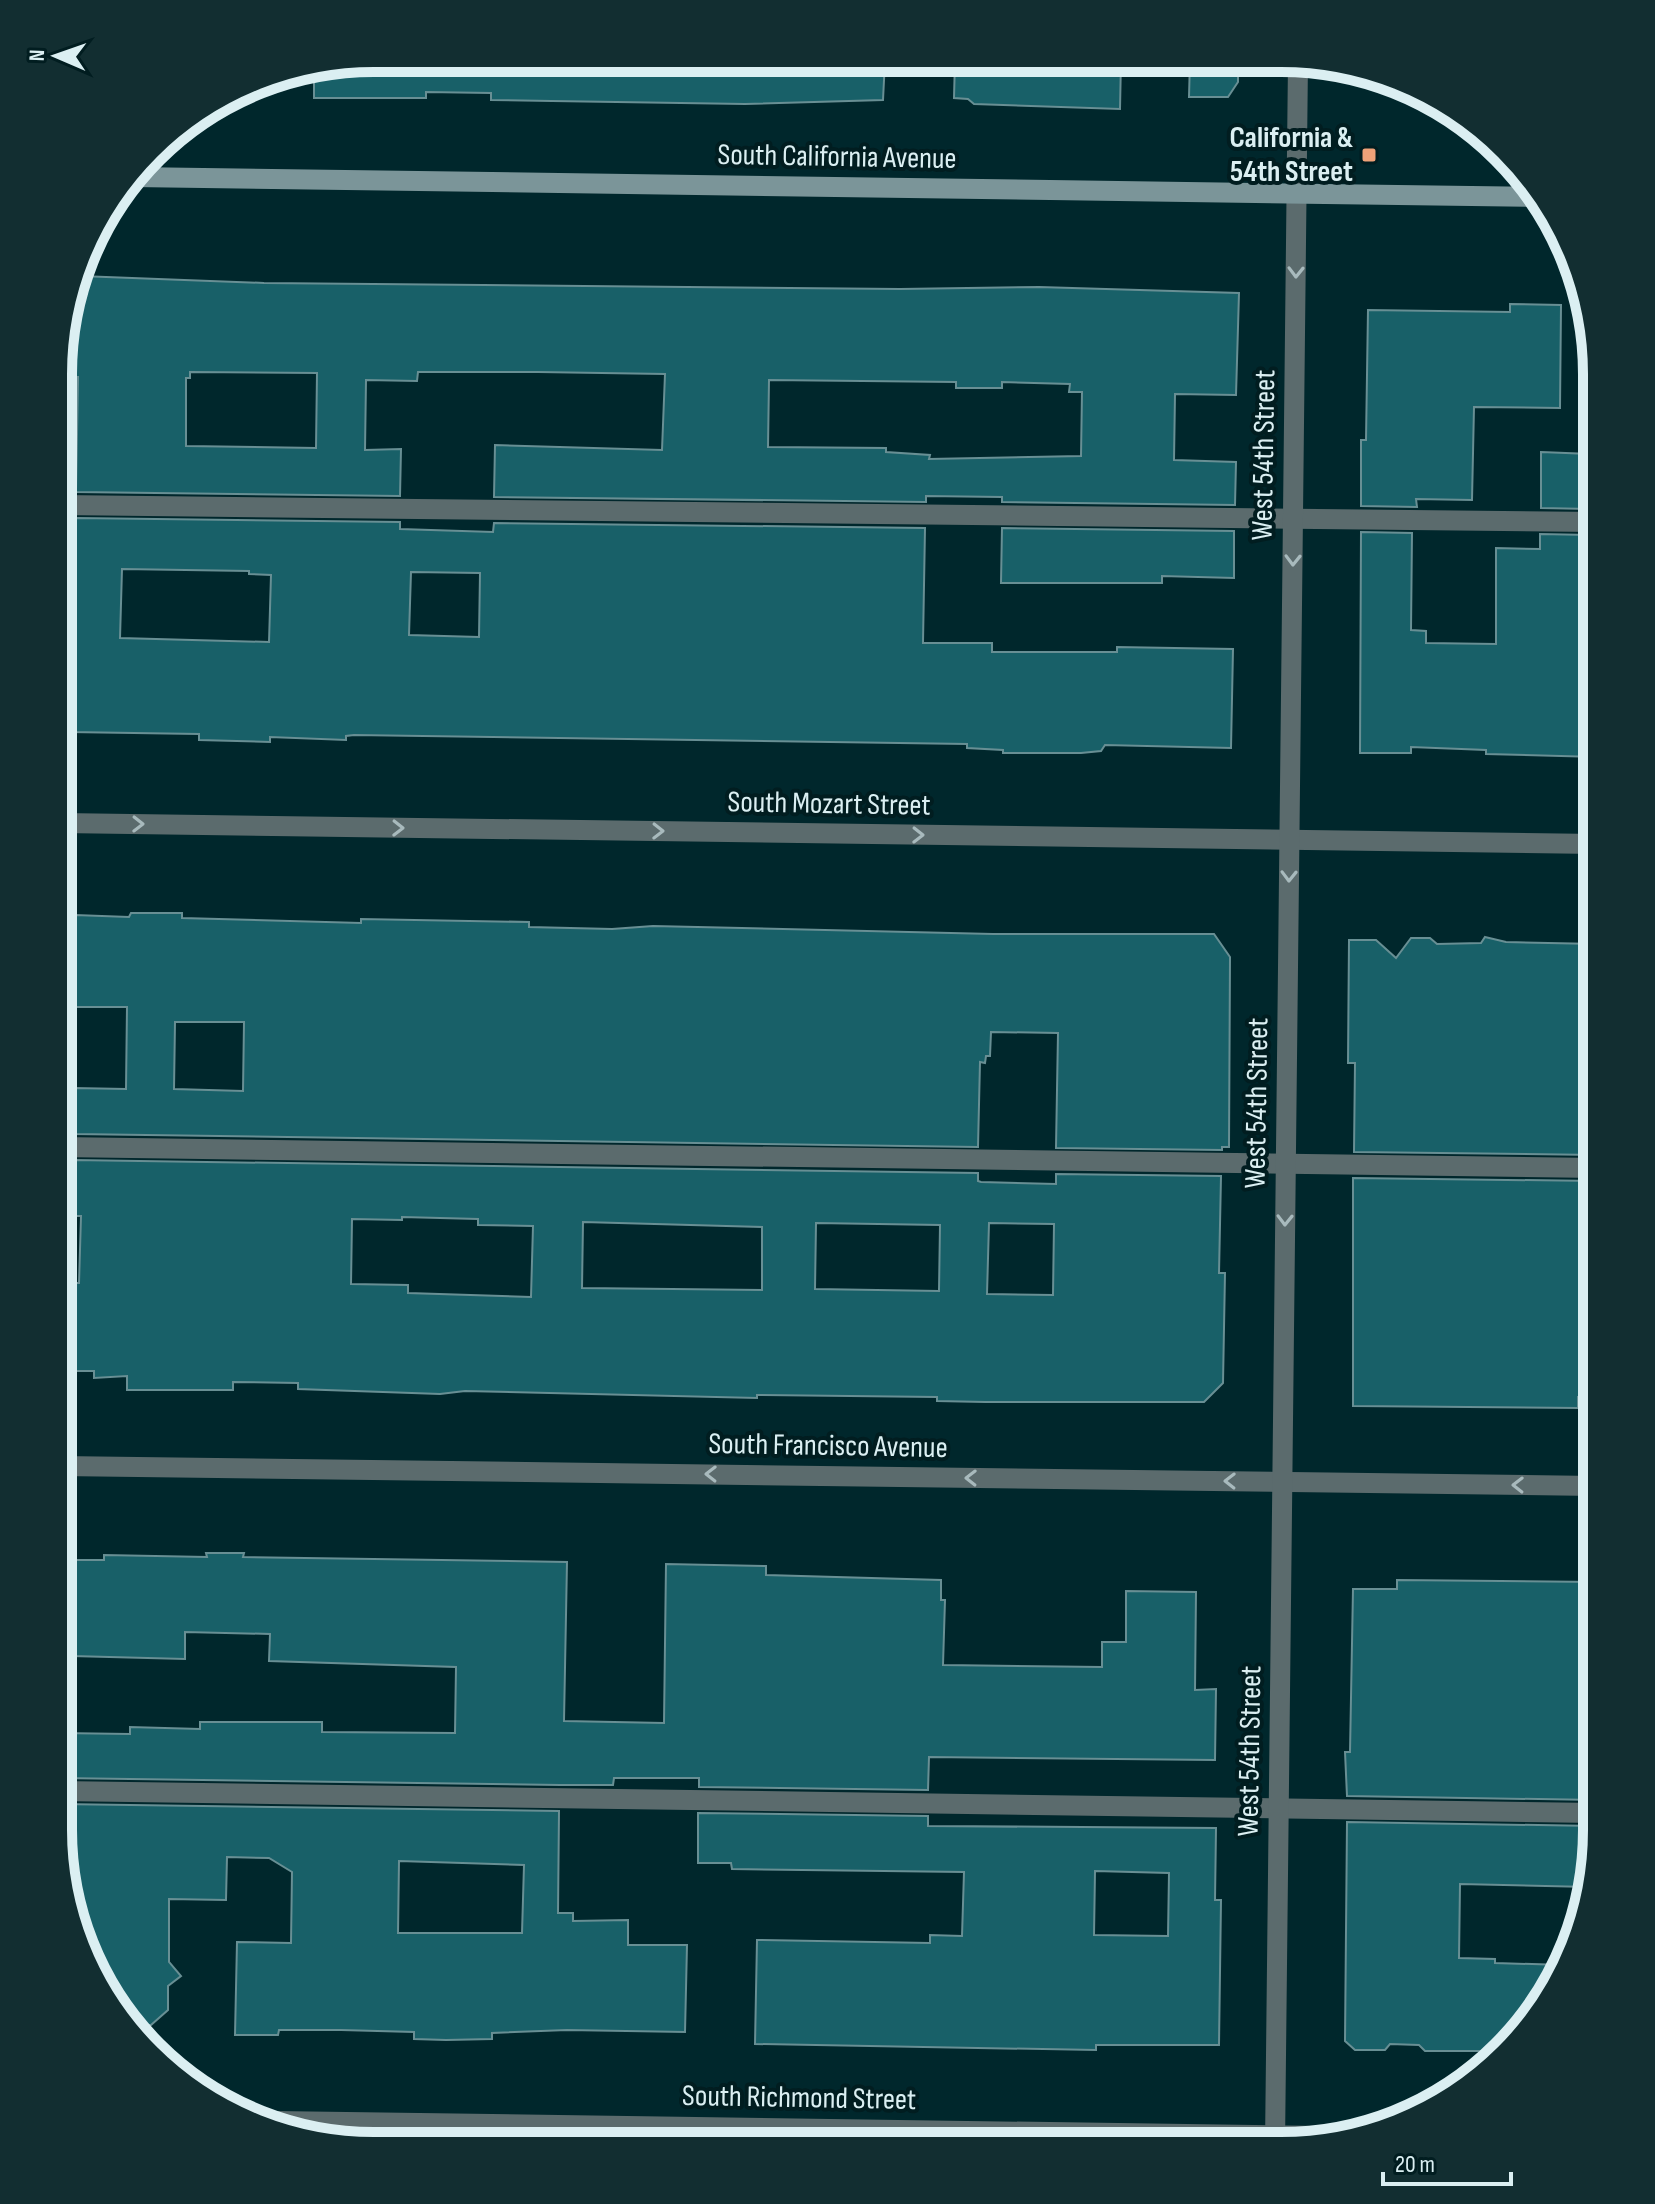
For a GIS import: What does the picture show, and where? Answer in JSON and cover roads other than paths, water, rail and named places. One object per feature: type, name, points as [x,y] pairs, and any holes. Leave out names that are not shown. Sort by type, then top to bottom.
[{"type":"street","name":"West 54th Street","points":[[1275,2132],[1298,73]]},
{"type":"street","name":"South California Avenue","points":[[145,177],[1526,197]]},
{"type":"street","points":[[72,505],[1583,522]]},
{"type":"street","name":"South Mozart Street","points":[[72,823],[1583,844]]},
{"type":"street","points":[[72,1147],[1583,1168]]},
{"type":"street","name":"South Francisco Avenue","points":[[72,1466],[1583,1486]]},
{"type":"street","points":[[72,1791],[1583,1813]]},
{"type":"street","name":"South Richmond Street","points":[[294,2121],[825,2132]]},
{"type":"place","name":"California & 54th Street","points":[[1369,155]]}]
